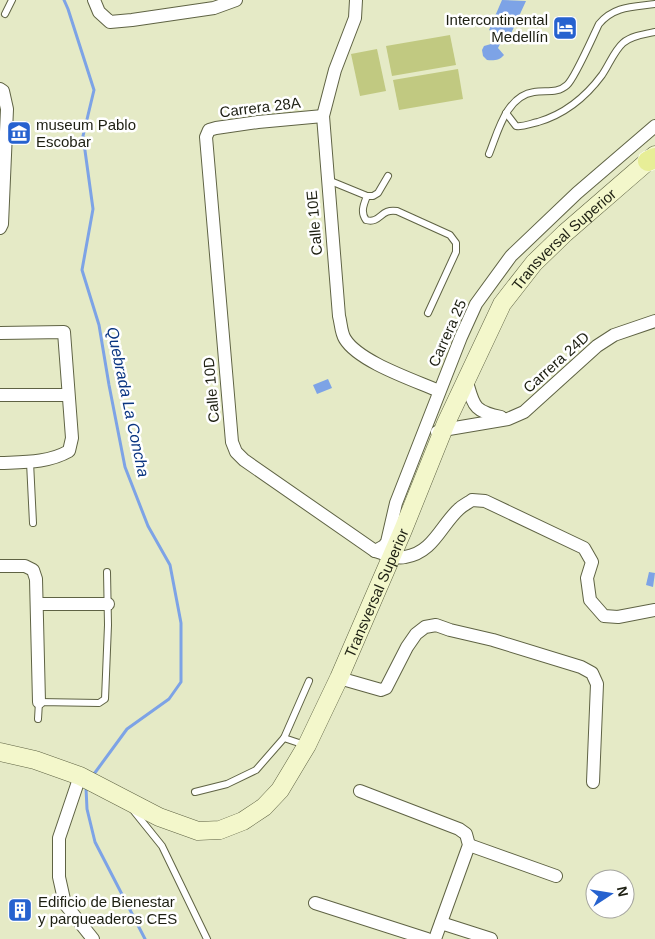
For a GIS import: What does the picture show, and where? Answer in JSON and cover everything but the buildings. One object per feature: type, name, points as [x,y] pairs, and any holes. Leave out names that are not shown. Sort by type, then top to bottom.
[{"type":"main road","name":"Transversal Superior","points":[[0,752],[35,760],[87,780],[159,817],[198,831],[220,830],[243,821],[264,807],[280,790],[307,746],[339,678],[383,554],[502,304],[534,263],[572,227],[653,158]]},
{"type":"street","points":[[94,0],[99,12],[110,22],[214,8],[236,0]]},
{"type":"street","name":"Calle 10E","points":[[356,0],[355,18],[335,70],[323,116],[339,316],[344,338],[358,352],[377,364],[439,391]]},
{"type":"street","points":[[0,88],[3,91],[8,109],[2,224],[0,228]]},
{"type":"street","name":"Carrera 28A","points":[[206,137],[209,130],[216,128],[323,116]]},
{"type":"street","name":"Carrera 25","points":[[383,554],[396,502],[439,391],[476,304],[512,256],[577,193],[655,126]]},
{"type":"street","name":"Calle 10D","points":[[206,137],[232,442],[236,452],[244,460],[383,554]]},
{"type":"street","name":"Carrera 24D","points":[[421,439],[443,430],[508,418],[524,412],[597,346],[614,335],[655,322]]},
{"type":"street","points":[[0,333],[64,332],[72,438],[69,451],[57,458],[30,462],[0,463]]},
{"type":"street","points":[[466,379],[477,408],[483,413],[508,418]]},
{"type":"street","points":[[0,395],[68,395]]},
{"type":"street","points":[[383,554],[406,557],[422,550],[436,539],[459,508],[472,500],[485,501],[584,548],[592,562],[586,578],[590,600],[604,616],[618,617],[655,610]]},
{"type":"street","points":[[0,566],[24,566],[33,570],[36,579],[39,702]]},
{"type":"street","points":[[37,604],[108,604]]},
{"type":"street","points":[[339,678],[381,690],[386,688],[407,647],[416,634],[425,628],[436,625],[581,666],[592,673],[597,684],[593,782]]},
{"type":"street","points":[[87,780],[60,838],[59,877],[65,904],[94,939]]},
{"type":"street","points":[[315,903],[427,939],[441,923],[469,845],[466,834],[459,829],[360,791]]},
{"type":"street","points":[[469,845],[556,876]]},
{"type":"street","points":[[441,923],[491,939]]},
{"type":"lane","points":[[5,14],[12,0]]},
{"type":"lane","points":[[489,154],[506,113],[514,102],[533,92],[554,92],[567,85],[605,16],[619,9],[655,4]]},
{"type":"lane","points":[[506,113],[516,126],[524,127],[552,118],[586,94],[622,44],[631,38],[655,32]]},
{"type":"lane","points":[[327,180],[367,196],[373,196],[378,193],[388,176]]},
{"type":"lane","points":[[367,196],[362,208],[366,220],[377,219],[390,210],[397,211],[450,235],[456,243],[456,252],[428,313]]},
{"type":"lane","points":[[30,462],[33,523]]},
{"type":"lane","points":[[38,719],[39,702],[99,703],[105,699],[108,604],[107,572]]},
{"type":"lane","points":[[195,792],[227,784],[256,770],[284,738],[309,682]]},
{"type":"lane","points":[[284,738],[307,746]]},
{"type":"lane","points":[[127,800],[162,846],[207,939]]},
{"type":"green space","points":[[450,35],[456,65],[392,76],[386,46]]},
{"type":"green space","points":[[377,49],[386,91],[360,96],[351,54]]},
{"type":"green space","points":[[458,69],[463,99],[399,110],[393,80]]},
{"type":"water","points":[[502,0],[526,1],[509,38],[504,36],[498,48],[504,55],[497,60],[487,60],[483,56],[482,50],[484,46],[491,44],[496,33],[489,30]]},
{"type":"water","points":[[328,379],[332,388],[317,394],[313,385]]},
{"type":"water","points":[[649,572],[655,573],[653,587],[646,585]]},
{"type":"waterway","name":"Quebrada La Concha","points":[[64,0],[94,90],[83,136],[93,209],[82,270],[99,325],[125,467],[148,526],[170,565],[181,623],[181,682],[169,699],[127,729],[94,774]]},
{"type":"waterway","name":"Quebrada La Concha","points":[[88,786],[86,788],[87,809],[95,842],[145,939]]},
{"type":"place","name":"Intercontinental Medellín","points":[[565,28]]},
{"type":"place","name":"museum Pablo Escobar","points":[[19,133]]},
{"type":"place","name":"Edificio de Bienestar y parqueaderos CES","points":[[20,910]]}]
